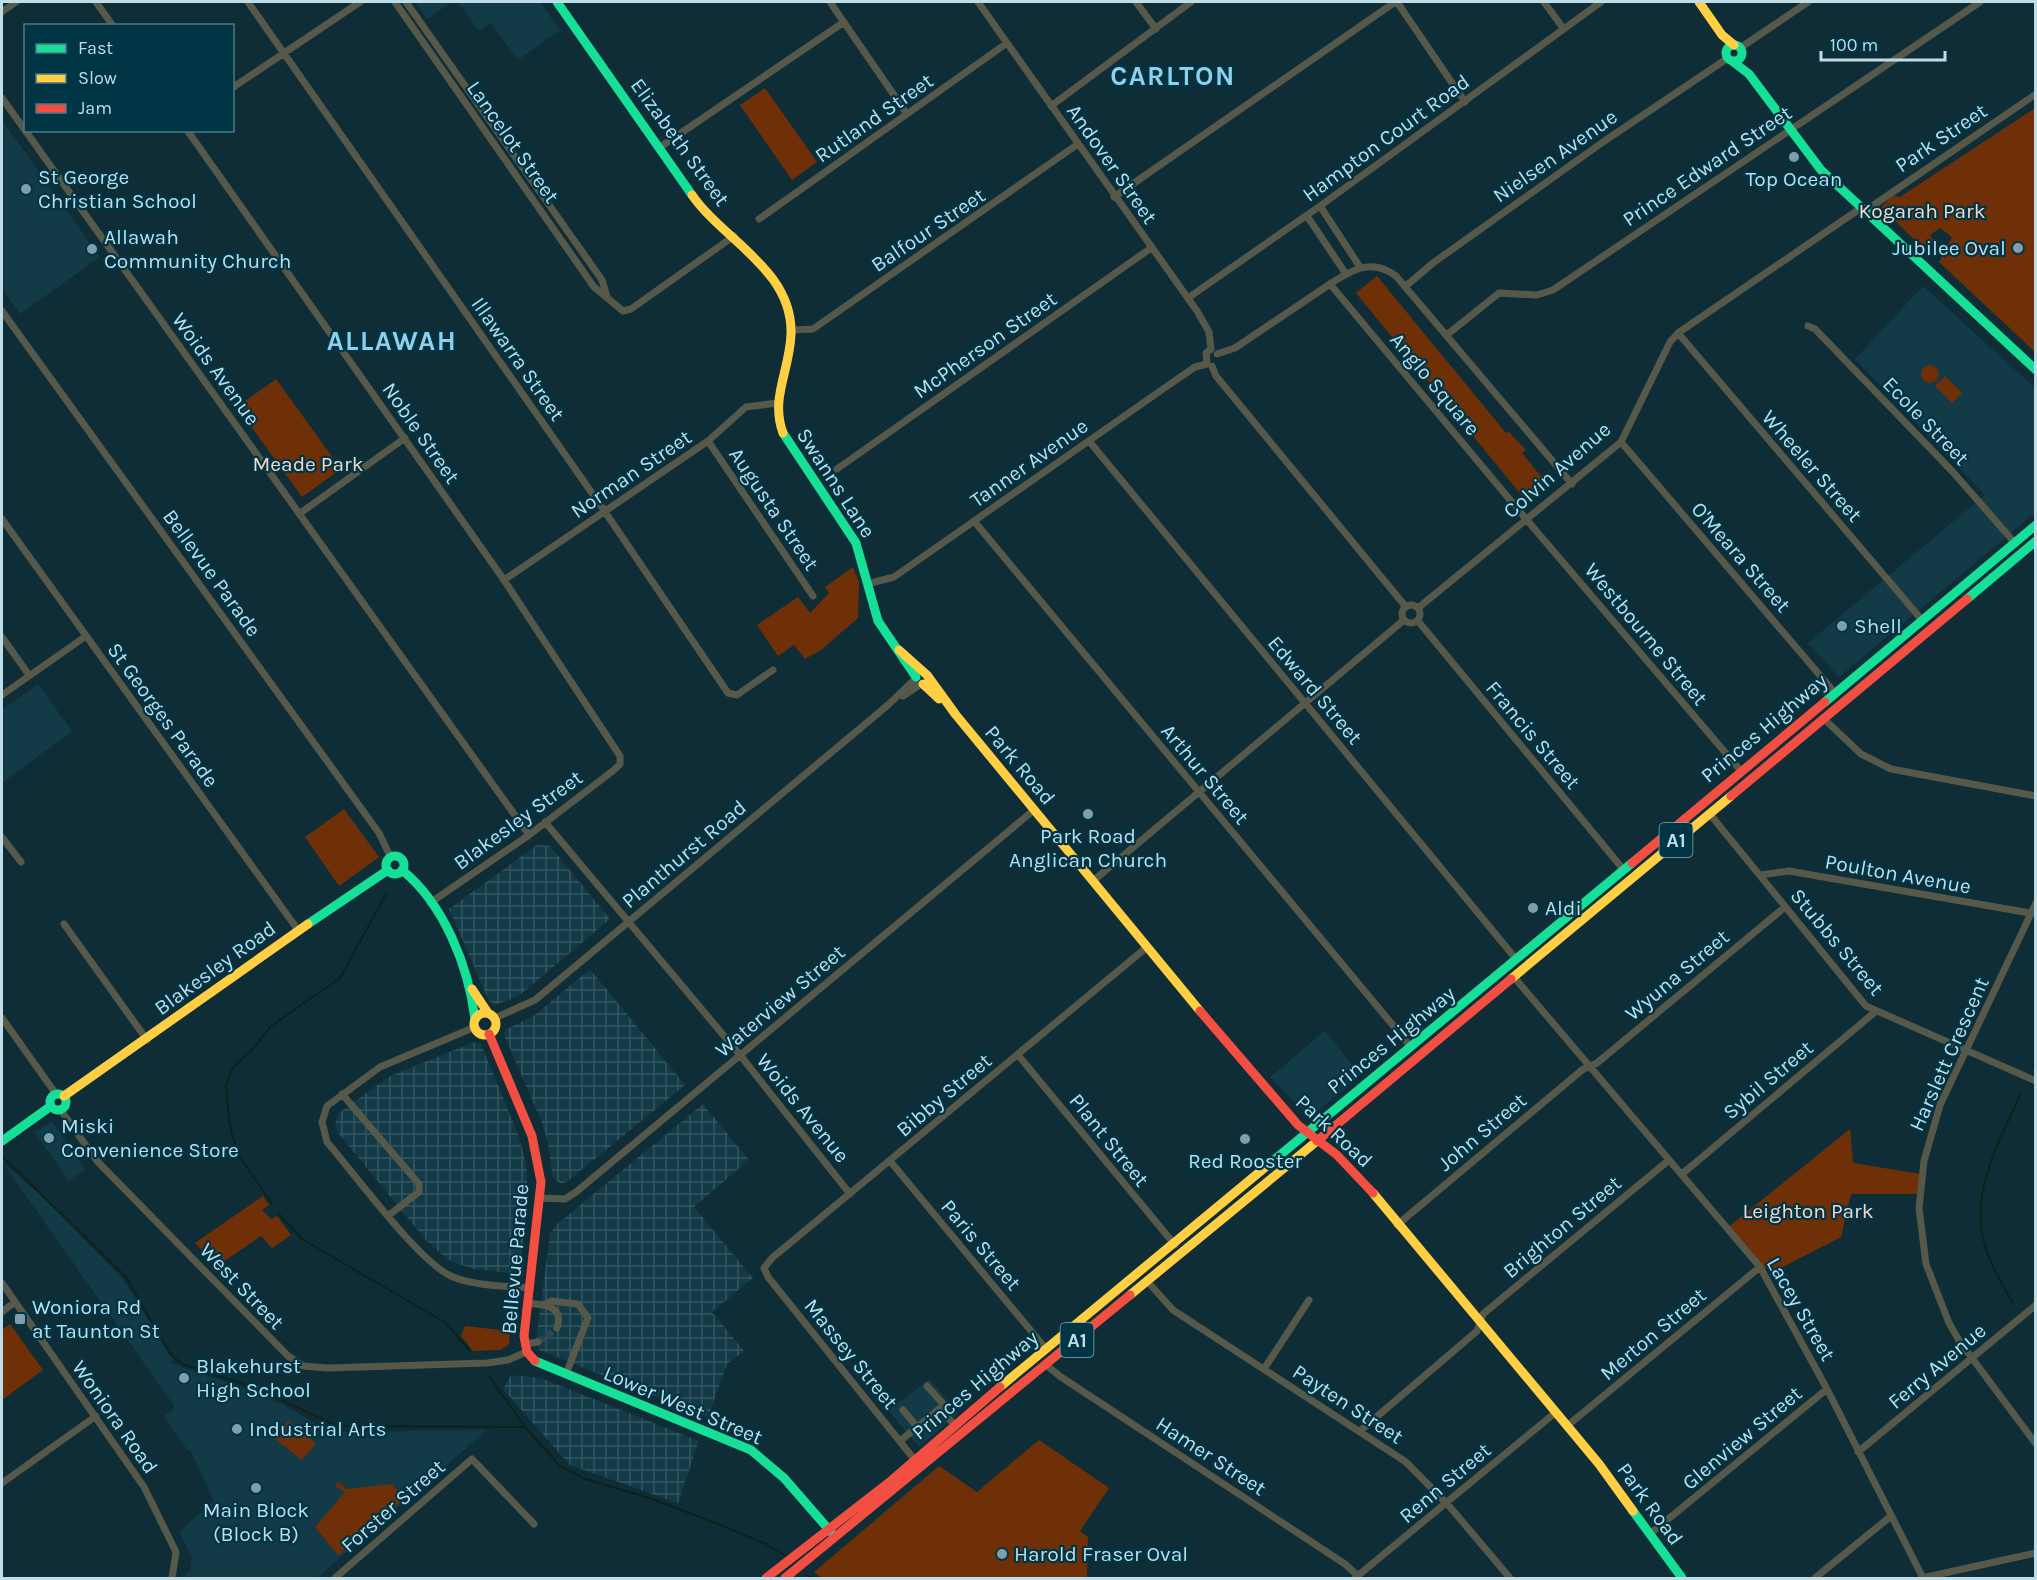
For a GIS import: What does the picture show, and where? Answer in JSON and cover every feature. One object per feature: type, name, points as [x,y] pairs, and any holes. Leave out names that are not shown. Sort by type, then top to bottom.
[{"type":"main road","name":"Elizabeth Street","points":[[557,2],[704,211],[756,256],[782,295],[792,330]]},
{"type":"main road","points":[[1699,2],[1722,35],[1739,50],[1749,74]]},
{"type":"main road","points":[[1722,35],[1729,57],[1749,74],[1821,170],[2036,370]]},
{"type":"main road","points":[[1729,57],[1739,59],[1739,50]]},
{"type":"main road","points":[[1729,57],[1739,50]]},
{"type":"main road","name":"Swanns Lane","points":[[792,330],[777,403],[781,430],[850,533],[860,553],[867,584]]},
{"type":"main road","name":"Princes Highway","points":[[766,1578],[828,1530],[1174,1245],[1306,1132],[2036,525]]},
{"type":"main road","name":"Princes Highway","points":[[784,1578],[836,1538],[1318,1141],[2036,541]]},
{"type":"main road","name":"Park Road","points":[[867,584],[878,621],[921,679],[956,715],[1269,1094],[1306,1132],[1348,1166],[1599,1464],[1682,1578]]},
{"type":"main road","points":[[391,858],[402,859],[402,870],[394,874],[388,870],[387,864],[391,858]]},
{"type":"main road","name":"Blakesley Road","points":[[60,1095],[147,1040],[298,930],[388,870]]},
{"type":"main road","points":[[402,870],[408,874],[430,903],[449,933],[468,985],[475,1023],[480,1033],[489,1034],[496,1028],[492,1016],[468,985]]},
{"type":"main road","points":[[475,1023],[481,1013],[492,1016]]},
{"type":"main road","name":"Bellevue Parade","points":[[489,1034],[532,1136],[541,1182],[528,1303],[526,1348]]},
{"type":"main road","points":[[2,1141],[66,1104],[60,1095],[50,1098],[56,1108]]},
{"type":"main road","name":"Lower West Street","points":[[526,1348],[538,1363],[751,1450],[772,1465],[793,1486],[836,1538]]},
{"type":"street","points":[[2,12],[16,2]]},
{"type":"street","points":[[96,2],[112,24]]},
{"type":"street","name":"Illawarra Street","points":[[248,2],[605,512],[728,693],[737,695],[773,670]]},
{"type":"street","points":[[234,87],[360,2]]},
{"type":"street","name":"Lancelot Street","points":[[395,2],[594,287],[623,311],[631,309],[734,236]]},
{"type":"street","name":"Lancelot Street","points":[[406,2],[602,280],[607,297]]},
{"type":"street","points":[[830,2],[907,114]]},
{"type":"street","name":"Andover Street","points":[[978,2],[1114,197],[1188,298],[1209,332],[1214,351]]},
{"type":"street","points":[[1136,2],[1156,29]]},
{"type":"street","points":[[1051,106],[1191,2]]},
{"type":"street","points":[[1114,197],[1396,2],[1465,102]]},
{"type":"street","points":[[1544,2],[1563,28]]},
{"type":"street","name":"Hampton Court Road","points":[[1188,298],[1307,216],[1601,2]]},
{"type":"street","points":[[1739,50],[1808,2]]},
{"type":"street","name":"Prince Edward Street","points":[[1448,334],[1499,293],[1537,295],[1553,290],[1980,2]]},
{"type":"street","points":[[659,148],[844,22]]},
{"type":"street","name":"Rutland Street","points":[[759,219],[1008,43]]},
{"type":"street","name":"Nielsen Avenue","points":[[1406,286],[1432,263],[1603,142],[1729,57]]},
{"type":"street","name":"Park Street","points":[[1863,209],[2036,94]]},
{"type":"street","name":"Woids Avenue","points":[[2,98],[24,129]]},
{"type":"street","name":"Woids Avenue","points":[[26,132],[529,835]]},
{"type":"street","name":"Noble Street","points":[[188,132],[504,580],[621,760]]},
{"type":"street","name":"Balfour Street","points":[[792,330],[813,328],[1078,144]]},
{"type":"street","points":[[1320,206],[1360,267],[1330,284],[1235,348],[1206,353],[1209,365],[1216,376],[1406,607]]},
{"type":"street","name":"Colvin Avenue","points":[[1418,608],[1621,442],[1670,342],[1678,333],[1863,209]]},
{"type":"street","points":[[1307,216],[1346,274]]},
{"type":"street","name":"McPherson Street","points":[[837,469],[1151,248]]},
{"type":"street","name":"Anglo Square","points":[[1360,267],[1381,267],[1396,276],[1406,286],[1572,484]]},
{"type":"street","name":"Anglo Square","points":[[1330,284],[1526,519]]},
{"type":"street","name":"Bellevue Parade","points":[[2,311],[379,833],[391,858]]},
{"type":"street","name":"Ecole Street","points":[[1809,326],[1822,336],[1952,471],[2015,543]]},
{"type":"street","name":"Wheeler Street","points":[[1678,333],[1922,620]]},
{"type":"street","points":[[1209,365],[1217,363],[1214,351]]},
{"type":"street","name":"Tanner Avenue","points":[[867,584],[894,577],[1179,378],[1209,365]]},
{"type":"street","name":"Norman Street","points":[[504,580],[708,441],[746,407],[777,403]]},
{"type":"street","points":[[299,514],[405,438]]},
{"type":"street","name":"Augusta Street","points":[[708,441],[813,596]]},
{"type":"street","name":"Edward Street","points":[[1089,441],[1516,959]]},
{"type":"street","name":"O'Meara Street","points":[[1621,442],[1835,693]]},
{"type":"street","name":"St Georges Parade","points":[[2,519],[298,930]]},
{"type":"street","name":"Westbourne Street","points":[[1526,519],[1741,771]]},
{"type":"street","name":"Arthur Street","points":[[974,521],[1411,1047]]},
{"type":"street","points":[[1413,605],[1418,608],[1420,613],[1418,621],[1412,623],[1404,620],[1402,615],[1406,607],[1413,605]]},
{"type":"street","points":[[1093,881],[1404,620]]},
{"type":"street","name":"Francis Street","points":[[1418,621],[1623,869]]},
{"type":"street","points":[[2,695],[86,636]]},
{"type":"street","points":[[2,637],[29,675]]},
{"type":"street","name":"Planthurst Road","points":[[492,1016],[535,1000],[921,679]]},
{"type":"street","points":[[1823,718],[1861,754],[1891,769],[2036,796]]},
{"type":"street","name":"Blakesley Street","points":[[430,903],[529,835],[614,770],[621,760]]},
{"type":"street","name":"Waterview Street","points":[[540,1198],[565,1198],[576,1192],[1034,810]]},
{"type":"street","name":"Stubbs Street","points":[[1709,813],[1858,997],[1875,1012],[2036,1081]]},
{"type":"street","name":"Woids Avenue","points":[[545,822],[740,1055],[850,1194]]},
{"type":"street","points":[[2,837],[21,862]]},
{"type":"street","name":"Poulton Avenue","points":[[1760,875],[1789,871],[2030,913]]},
{"type":"street","name":"Harslett Crescent","points":[[2036,903],[1933,1126],[1921,1173],[1919,1209],[1922,1245],[1932,1285],[1949,1323],[1972,1360],[2036,1444]]},
{"type":"street","name":"Wyuna Street","points":[[1590,1067],[1785,907]]},
{"type":"street","points":[[64,924],[147,1040]]},
{"type":"street","name":"Bibby Street","points":[[764,1269],[772,1258],[1148,947]]},
{"type":"street","name":"Lacey Street","points":[[1513,976],[1760,1267],[1827,1389],[1923,1578]]},
{"type":"street","name":"Sybil Street","points":[[1682,1174],[1875,1012]]},
{"type":"street","points":[[2,1018],[60,1095]]},
{"type":"street","points":[[475,1023],[380,1067],[342,1094],[324,1111],[322,1122],[324,1135],[425,1258],[450,1276],[466,1281],[530,1288]]},
{"type":"street","name":"Plant Street","points":[[1018,1055],[1174,1245]]},
{"type":"street","name":"John Street","points":[[1397,1225],[1582,1070],[1590,1067]]},
{"type":"street","points":[[342,1094],[419,1184],[419,1192],[389,1215]]},
{"type":"street","name":"West Street","points":[[56,1108],[97,1161],[288,1356],[303,1366],[328,1368],[487,1363],[508,1360],[538,1342]]},
{"type":"street","name":"Brighton Street","points":[[1360,1431],[1477,1331],[1483,1314],[1669,1160]]},
{"type":"street","name":"Paris Street","points":[[890,1161],[1046,1349]]},
{"type":"street","name":"Merton Street","points":[[1567,1425],[1760,1267]]},
{"type":"street","name":"Massey Street","points":[[764,1269],[914,1459]]},
{"type":"street","name":"Payten Street","points":[[1147,1281],[1173,1310],[1406,1462],[1446,1503],[1510,1578]]},
{"type":"street","name":"Woniora Road","points":[[2,1283],[139,1477],[175,1547],[177,1557],[172,1578]]},
{"type":"street","points":[[1264,1369],[1309,1300]]},
{"type":"street","points":[[544,1305],[552,1301],[578,1304],[588,1318],[566,1374]]},
{"type":"street","points":[[2,1312],[15,1302]]},
{"type":"street","points":[[528,1303],[553,1306],[557,1310],[557,1328]]},
{"type":"street","name":"Ferry Avenue","points":[[1858,1452],[2036,1305]]},
{"type":"street","name":"Hamer Street","points":[[1047,1365],[1061,1377],[1348,1566],[1356,1577]]},
{"type":"street","points":[[900,1441],[944,1405],[927,1386]]},
{"type":"street","name":"Glenview Street","points":[[1650,1534],[1827,1389]]},
{"type":"street","points":[[939,1409],[955,1425]]},
{"type":"street","points":[[903,1410],[917,1427]]},
{"type":"street","name":"Renn Street","points":[[1356,1577],[1556,1412]]},
{"type":"street","points":[[2,1483],[96,1416]]},
{"type":"street","name":"Forster Street","points":[[335,1578],[472,1459],[534,1524]]},
{"type":"street","points":[[1815,1578],[1891,1516]]},
{"type":"street","points":[[1923,1578],[2036,1553]]},
{"type":"shaded area","points":[[415,2],[452,2],[427,19]]},
{"type":"shaded area","points":[[458,2],[540,2],[560,30],[518,60],[491,23],[479,31]]},
{"type":"shaded area","name":"St George Christian School","points":[[2,120],[100,257],[20,314],[2,288]]},
{"type":"shaded area","points":[[1923,286],[2035,388],[2035,513],[1839,677],[1808,643],[1985,495],[1855,359]]},
{"type":"shaded area","points":[[38,684],[72,731],[2,783],[2,710]]},
{"type":"shaded area","points":[[537,845],[550,846],[610,919],[519,996],[495,1005],[489,1001],[449,909]]},
{"type":"shaded area","points":[[590,969],[685,1085],[568,1181],[561,1184],[553,1178],[547,1139],[541,1120],[504,1035],[507,1029],[535,1015]]},
{"type":"shaded area","points":[[1325,1031],[1361,1075],[1314,1115],[1308,1115],[1270,1077]]},
{"type":"shaded area","points":[[474,1042],[481,1044],[518,1134],[526,1163],[528,1196],[519,1274],[473,1269],[448,1260],[425,1239],[339,1134],[335,1124],[339,1113],[390,1076]]},
{"type":"shaded area","points":[[703,1104],[749,1160],[694,1207],[753,1278],[712,1312],[744,1351],[727,1364],[708,1417],[539,1350],[536,1340],[550,1234],[556,1225]]},
{"type":"shaded area","points":[[52,1121],[85,1169],[69,1181],[35,1133]]},
{"type":"shaded area","name":"Blakehurst High School","points":[[2,1162],[44,1198],[123,1279],[174,1361],[171,1360],[170,1363],[256,1392],[288,1407],[329,1432],[487,1430],[317,1578],[185,1578],[187,1573],[190,1573],[192,1558],[179,1532],[214,1501],[190,1450],[188,1451],[164,1416],[175,1407]]},
{"type":"shaded area","points":[[511,1375],[541,1378],[699,1441],[678,1503],[570,1465],[503,1389]]},
{"type":"shaded area","points":[[930,1379],[958,1414],[919,1447],[888,1410]]},
{"type":"green space","points":[[765,88],[817,162],[792,180],[740,105]]},
{"type":"green space","name":"Kogarah Park","points":[[2035,108],[2035,352],[1939,262],[1952,237],[1940,228],[1930,235],[1934,241],[1923,248],[1881,207],[1893,195],[1900,197]]},
{"type":"green space","points":[[1377,276],[1506,433],[1509,432],[1526,450],[1522,453],[1548,485],[1527,502],[1356,293]]},
{"type":"green space","points":[[1926,365],[1934,365],[1939,370],[1937,381],[1926,383],[1921,378],[1921,370]]},
{"type":"green space","points":[[1945,376],[1962,393],[1952,403],[1935,386]]},
{"type":"green space","name":"Meade Park","points":[[276,379],[341,469],[302,497],[237,407]]},
{"type":"green space","points":[[853,567],[859,582],[858,618],[821,650],[805,659],[794,645],[778,656],[757,625],[798,597],[810,613],[829,593],[825,587]]},
{"type":"green space","points":[[344,809],[379,857],[339,886],[305,837]]},
{"type":"green space","name":"Leighton Park","points":[[1850,1129],[1853,1163],[1921,1174],[1919,1194],[1851,1194],[1841,1237],[1777,1270],[1760,1267],[1727,1228]]},
{"type":"green space","points":[[263,1196],[269,1205],[262,1210],[271,1219],[277,1216],[291,1235],[272,1248],[261,1236],[217,1266],[195,1243]]},
{"type":"green space","points":[[10,1324],[43,1370],[2,1400],[2,1330]]},
{"type":"green space","points":[[465,1326],[510,1331],[509,1344],[501,1350],[473,1351],[461,1336]]},
{"type":"green space","points":[[288,1421],[316,1443],[302,1460],[274,1438]]},
{"type":"green space","points":[[1039,1440],[1109,1488],[1080,1531],[1088,1537],[1087,1578],[822,1578],[814,1572],[939,1466],[977,1492]]},
{"type":"green space","points":[[338,1482],[347,1489],[392,1484],[404,1499],[338,1555],[315,1527],[345,1492],[335,1486]]},
{"type":"waterway","points":[[272,1204],[237,1153],[229,1121],[226,1086],[232,1068],[252,1050],[271,1026],[340,978],[386,894]]},
{"type":"waterway","points":[[2033,1067],[2036,1060]]},
{"type":"waterway","points":[[2012,1302],[1987,1251],[1982,1233],[1981,1215],[1985,1179],[2020,1095]]},
{"type":"waterway","points":[[3,1157],[126,1277],[170,1354],[182,1364],[253,1387],[337,1426],[525,1427]]},
{"type":"waterway","points":[[279,1214],[302,1239],[446,1323],[470,1351]]},
{"type":"waterway","points":[[489,1376],[525,1427],[560,1466],[585,1479],[650,1498],[718,1524],[766,1544],[784,1555]]},
{"type":"waterway","points":[[807,1575],[812,1578]]},
{"type":"tunnel","points":[[538,1342],[557,1328]]},
{"type":"traffic: fast","points":[[557,2],[692,195]]},
{"type":"traffic: fast","points":[[1734,45],[1740,47],[1742,53],[1740,59],[1734,61],[1728,59],[1726,53],[1728,47],[1734,45]]},
{"type":"traffic: fast","points":[[1732,61],[1749,74],[1821,170],[2036,370]]},
{"type":"traffic: fast","points":[[783,433],[856,543],[878,621],[916,677]]},
{"type":"traffic: fast","points":[[1825,702],[2036,525]]},
{"type":"traffic: fast","points":[[1967,599],[2036,541]]},
{"type":"traffic: fast","points":[[395,856],[401,859],[404,865],[401,871],[395,874],[389,871],[386,865],[389,859],[395,856]]},
{"type":"traffic: fast","points":[[1268,1165],[1632,863]]},
{"type":"traffic: fast","points":[[308,924],[388,870]]},
{"type":"traffic: fast","points":[[402,870],[430,900],[452,938],[467,979],[475,1020]]},
{"type":"traffic: fast","points":[[58,1094],[64,1096],[66,1102],[64,1108],[58,1110],[52,1108],[50,1102],[52,1096],[58,1094]]},
{"type":"traffic: fast","points":[[2,1141],[51,1106]]},
{"type":"traffic: fast","points":[[535,1361],[751,1450],[784,1478],[831,1532]]},
{"type":"traffic: fast","points":[[1633,1511],[1682,1578]]},
{"type":"traffic: slow","points":[[1699,2],[1722,35],[1734,45]]},
{"type":"traffic: slow","points":[[692,195],[705,211],[769,274],[781,292],[789,311],[790,347],[779,408],[783,433]]},
{"type":"traffic: slow","points":[[899,650],[927,675],[956,715],[1200,1011]]},
{"type":"traffic: slow","points":[[923,684],[939,699]]},
{"type":"traffic: slow","points":[[1511,979],[1731,796]]},
{"type":"traffic: slow","points":[[64,1096],[308,924]]},
{"type":"traffic: slow","points":[[472,989],[488,1013]]},
{"type":"traffic: slow","points":[[485,1013],[493,1016],[496,1024],[493,1032],[485,1035],[477,1032],[474,1024],[477,1016],[485,1013]]},
{"type":"traffic: slow","points":[[1130,1295],[1317,1141]]},
{"type":"traffic: slow","points":[[1000,1387],[1268,1165]]},
{"type":"traffic: slow","points":[[1373,1193],[1599,1464],[1633,1511]]},
{"type":"traffic: jam","points":[[1731,796],[1967,599]]},
{"type":"traffic: jam","points":[[1632,863],[1825,702]]},
{"type":"traffic: jam","points":[[1317,1141],[1511,979]]},
{"type":"traffic: jam","points":[[1200,1011],[1298,1125],[1337,1155],[1373,1193]]},
{"type":"traffic: jam","points":[[489,1034],[532,1136],[541,1182],[524,1336],[527,1352],[535,1361]]},
{"type":"traffic: jam","points":[[785,1578],[1130,1295]]},
{"type":"traffic: jam","points":[[766,1578],[892,1480],[1000,1387]]},
{"type":"place","name":"Top Ocean","points":[[1794,157]]},
{"type":"place","name":"St George Christian School","points":[[26,189]]},
{"type":"place","name":"Jubilee Oval","points":[[2018,248]]},
{"type":"place","name":"Allawah Community Church","points":[[92,249]]},
{"type":"place","name":"Shell","points":[[1842,626]]},
{"type":"place","name":"Park Road Anglican Church","points":[[1088,814]]},
{"type":"place","name":"Aldi","points":[[1533,908]]},
{"type":"place","name":"Miski Convenience Store","points":[[49,1138]]},
{"type":"place","name":"Red Rooster","points":[[1245,1139]]},
{"type":"place","name":"Woniora Rd at Taunton St","points":[[20,1319]]},
{"type":"place","name":"Blakehurst High School","points":[[184,1378]]},
{"type":"place","name":"Industrial Arts","points":[[237,1429]]},
{"type":"place","name":"Main Block (Block B)","points":[[256,1488]]},
{"type":"place","name":"Harold Fraser Oval","points":[[1002,1554]]},
{"type":"district","name":"CARLTON","points":[[1173,76]]},
{"type":"district","name":"ALLAWAH","points":[[392,341]]}]
